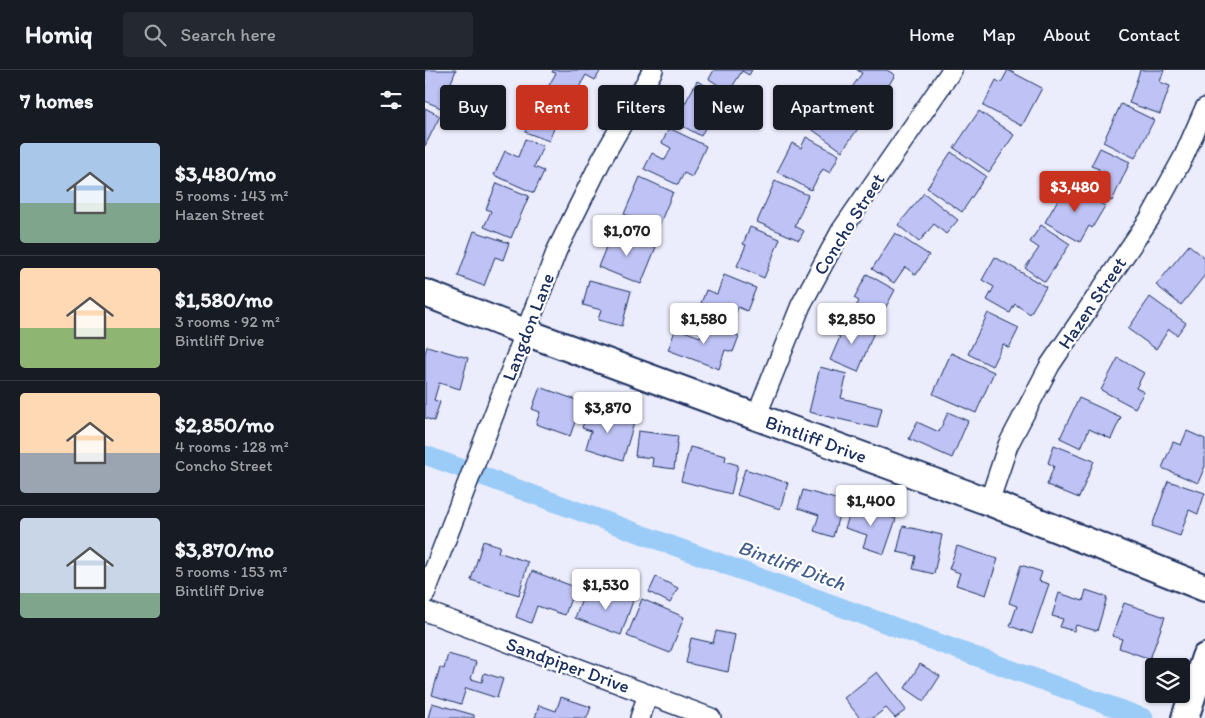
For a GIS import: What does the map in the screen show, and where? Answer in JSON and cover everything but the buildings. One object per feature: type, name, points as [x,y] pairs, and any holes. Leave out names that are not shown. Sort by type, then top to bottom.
[{"type":"street","name":"Langdon Lane","points":[[425,594],[464,497],[557,250],[603,159],[653,70]]},
{"type":"street","name":"Concho Street","points":[[755,417],[801,305],[841,231],[952,70]]},
{"type":"street","name":"Hazen Street","points":[[989,502],[1008,445],[1050,365],[1150,218],[1184,156],[1205,108]]},
{"type":"street","name":"Bintliff Drive","points":[[425,293],[525,332],[989,502],[1205,588]]},
{"type":"street","name":"Sandpiper Drive","points":[[425,611],[711,718]]},
{"type":"street","points":[[1185,718],[1205,657]]},
{"type":"street","points":[[640,718],[648,694]]},
{"type":"waterway","name":"Bintliff Ditch","points":[[425,455],[1144,718]]}]
